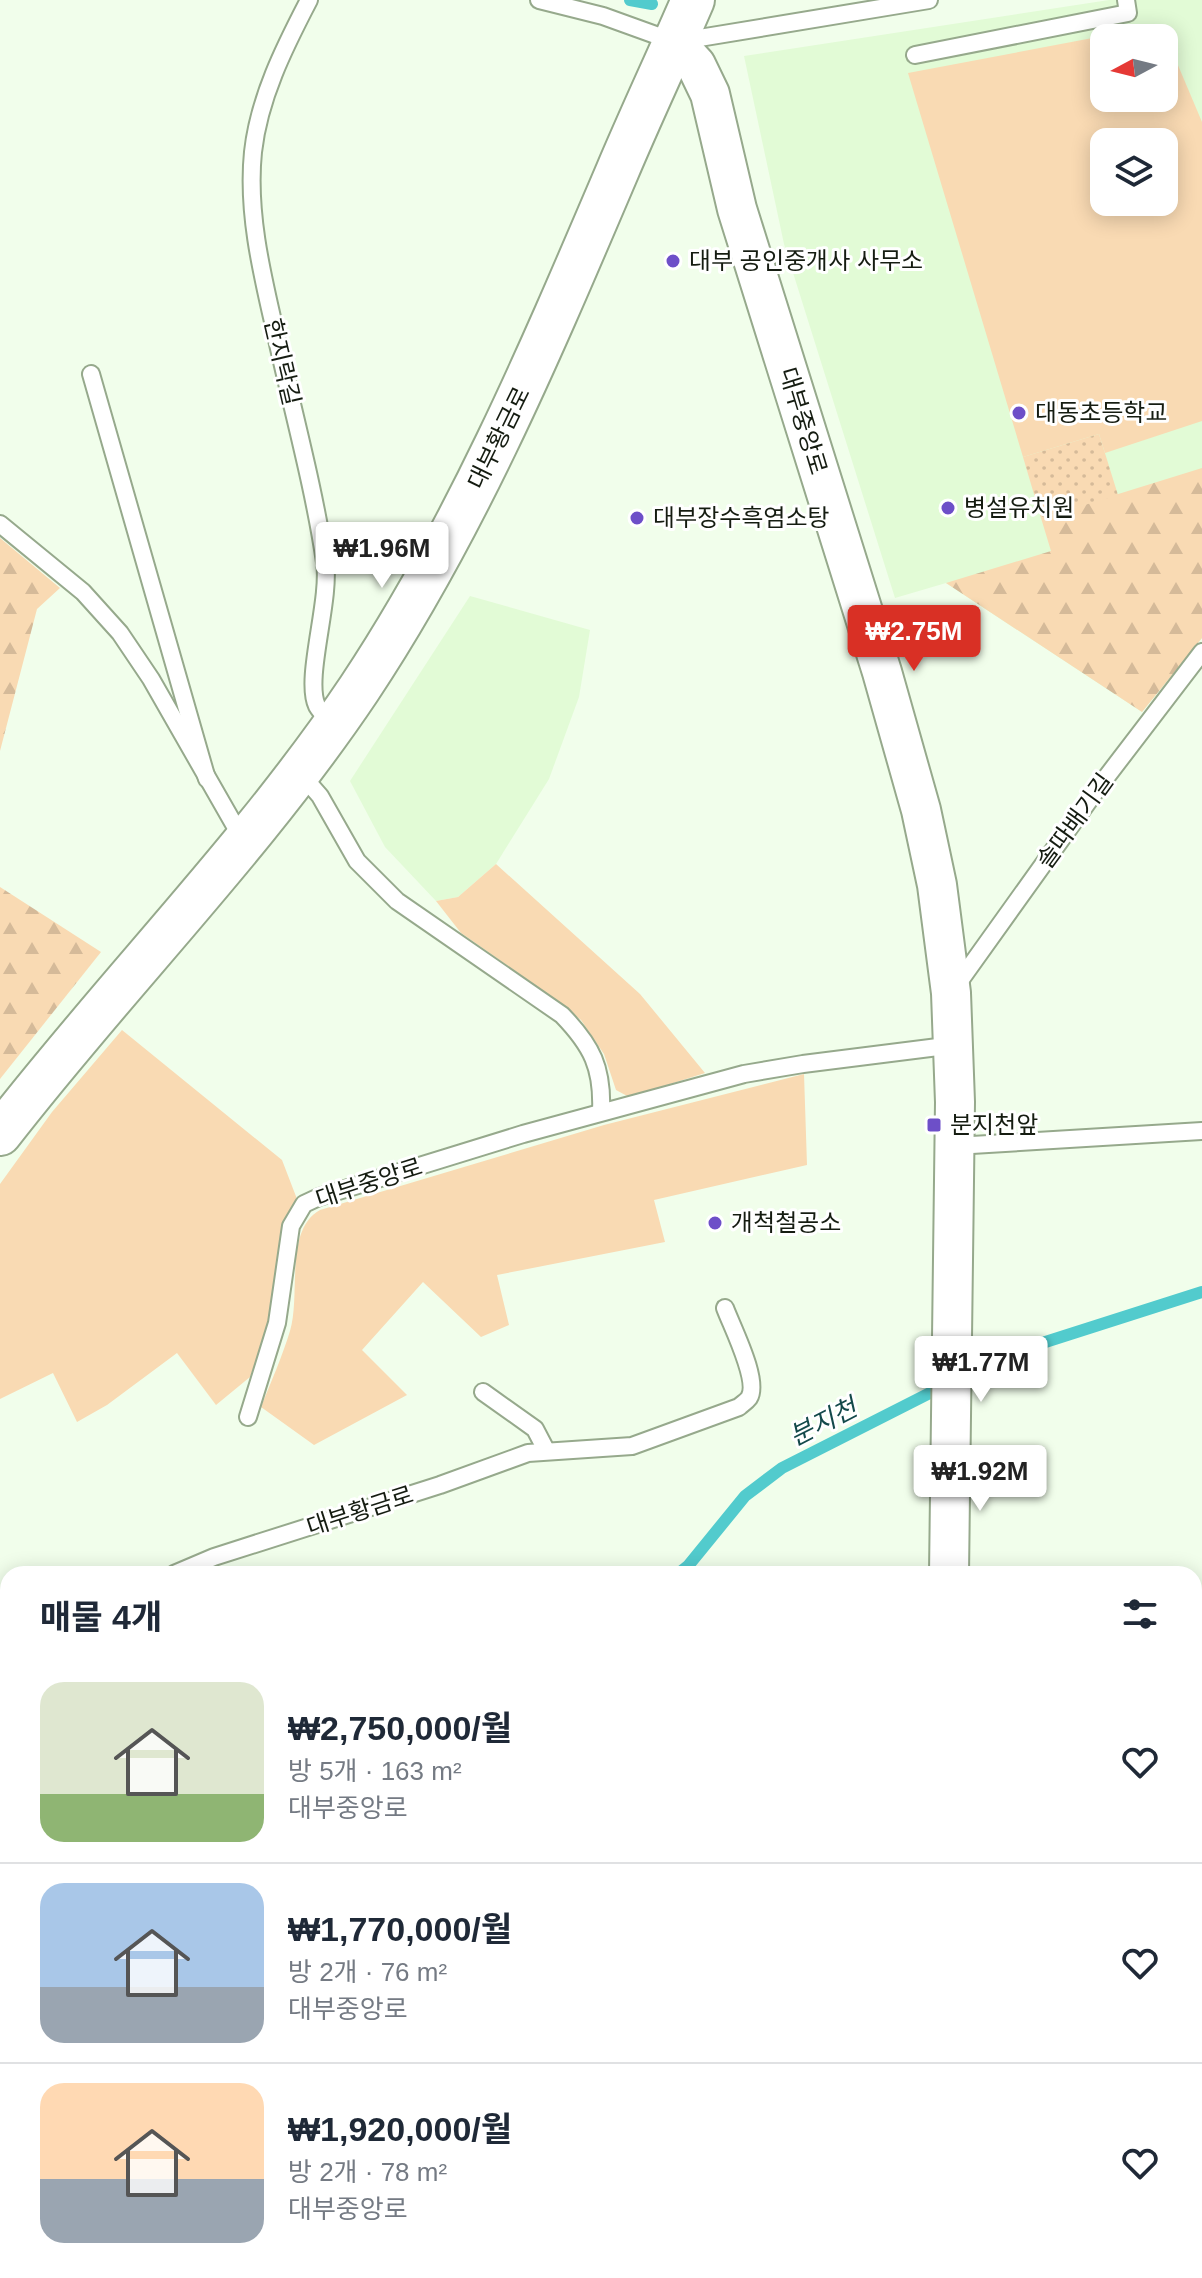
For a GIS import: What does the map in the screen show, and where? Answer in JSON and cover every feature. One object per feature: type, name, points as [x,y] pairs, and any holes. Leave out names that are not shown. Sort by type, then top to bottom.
[{"type":"main road","name":"대부황금로","points":[[0,1134],[299,772],[334,726],[395,633],[441,553],[511,416],[693,0]]},
{"type":"street","name":"대부중앙로","points":[[675,42],[696,65],[710,94],[737,209],[882,672],[921,810],[937,885],[951,993],[954,1045],[949,1566]]},
{"type":"lane","name":"한지락길","points":[[309,0],[277,65],[261,111],[253,152],[252,193],[266,290],[306,461],[326,568],[325,604],[313,689],[317,706],[334,726]]},
{"type":"lane","points":[[539,0],[603,16],[675,42],[929,0]]},
{"type":"lane","points":[[915,55],[1128,13],[1126,0]]},
{"type":"lane","points":[[91,374],[207,779]]},
{"type":"lane","points":[[0,524],[83,592],[120,633],[151,679],[243,841]]},
{"type":"lane","name":"솔따배기길","points":[[951,993],[1095,792],[1202,652]]},
{"type":"lane","points":[[299,772],[320,796],[357,861],[374,881],[397,901],[562,1015],[582,1036],[600,1074],[601,1112]]},
{"type":"lane","name":"대부중앙로","points":[[248,1417],[277,1323],[291,1226],[304,1204],[334,1192],[601,1112],[744,1074],[954,1045]]},
{"type":"lane","points":[[955,1146],[1202,1131]]},
{"type":"lane","name":"대부황금로","points":[[193,1566],[528,1453],[632,1446],[739,1407],[749,1398],[751,1375],[725,1308]]},
{"type":"lane","points":[[483,1392],[535,1429],[546,1450]]},
{"type":"shaded area","name":"대동초등학교","points":[[1109,0],[1202,0],[1202,638],[1142,712],[946,583],[895,598],[784,244],[744,56]]},
{"type":"shaded area","points":[[470,596],[590,630],[579,697],[549,779],[496,864],[458,897],[436,901],[385,847],[350,781]]},
{"type":"green space","points":[[1090,38],[1090,112],[1178,112],[1178,65],[1202,122],[1202,421],[1105,453],[1099,434],[1023,457],[908,73]]},
{"type":"green space","points":[[1099,434],[1118,495],[1041,518],[1023,457]]},
{"type":"green space","points":[[1202,468],[1202,638],[1142,712],[946,583],[1051,551],[1041,518]]},
{"type":"green space","points":[[0,538],[60,588],[37,609],[0,751]]},
{"type":"green space","points":[[496,864],[640,994],[705,1073],[629,1097],[616,1090],[604,1054],[581,1020],[461,933],[436,901],[458,897]]},
{"type":"green space","points":[[0,887],[101,952],[0,1079]]},
{"type":"green space","points":[[122,1030],[282,1160],[297,1199],[284,1227],[271,1321],[250,1377],[216,1405],[177,1353],[107,1405],[77,1422],[53,1373],[0,1399],[0,1184],[52,1112]]},
{"type":"green space","points":[[804,1074],[807,1165],[654,1200],[665,1242],[497,1275],[509,1325],[481,1337],[423,1282],[362,1350],[407,1395],[314,1445],[261,1407],[290,1331],[302,1232],[309,1219],[320,1210],[604,1125]]},
{"type":"waterway","name":"분지천","points":[[630,0],[652,4]]},
{"type":"waterway","name":"분지천","points":[[688,1566],[745,1496],[782,1468],[989,1363],[1202,1292]]},
{"type":"place","name":"대부 공인중개사 사무소","points":[[673,261]]},
{"type":"place","name":"대동초등학교","points":[[1019,413]]},
{"type":"place","name":"병설유치원","points":[[948,508]]},
{"type":"place","name":"대부장수흑염소탕","points":[[637,518]]},
{"type":"place","name":"분지천앞","points":[[934,1125]]},
{"type":"place","name":"개척철공소","points":[[715,1223]]}]
